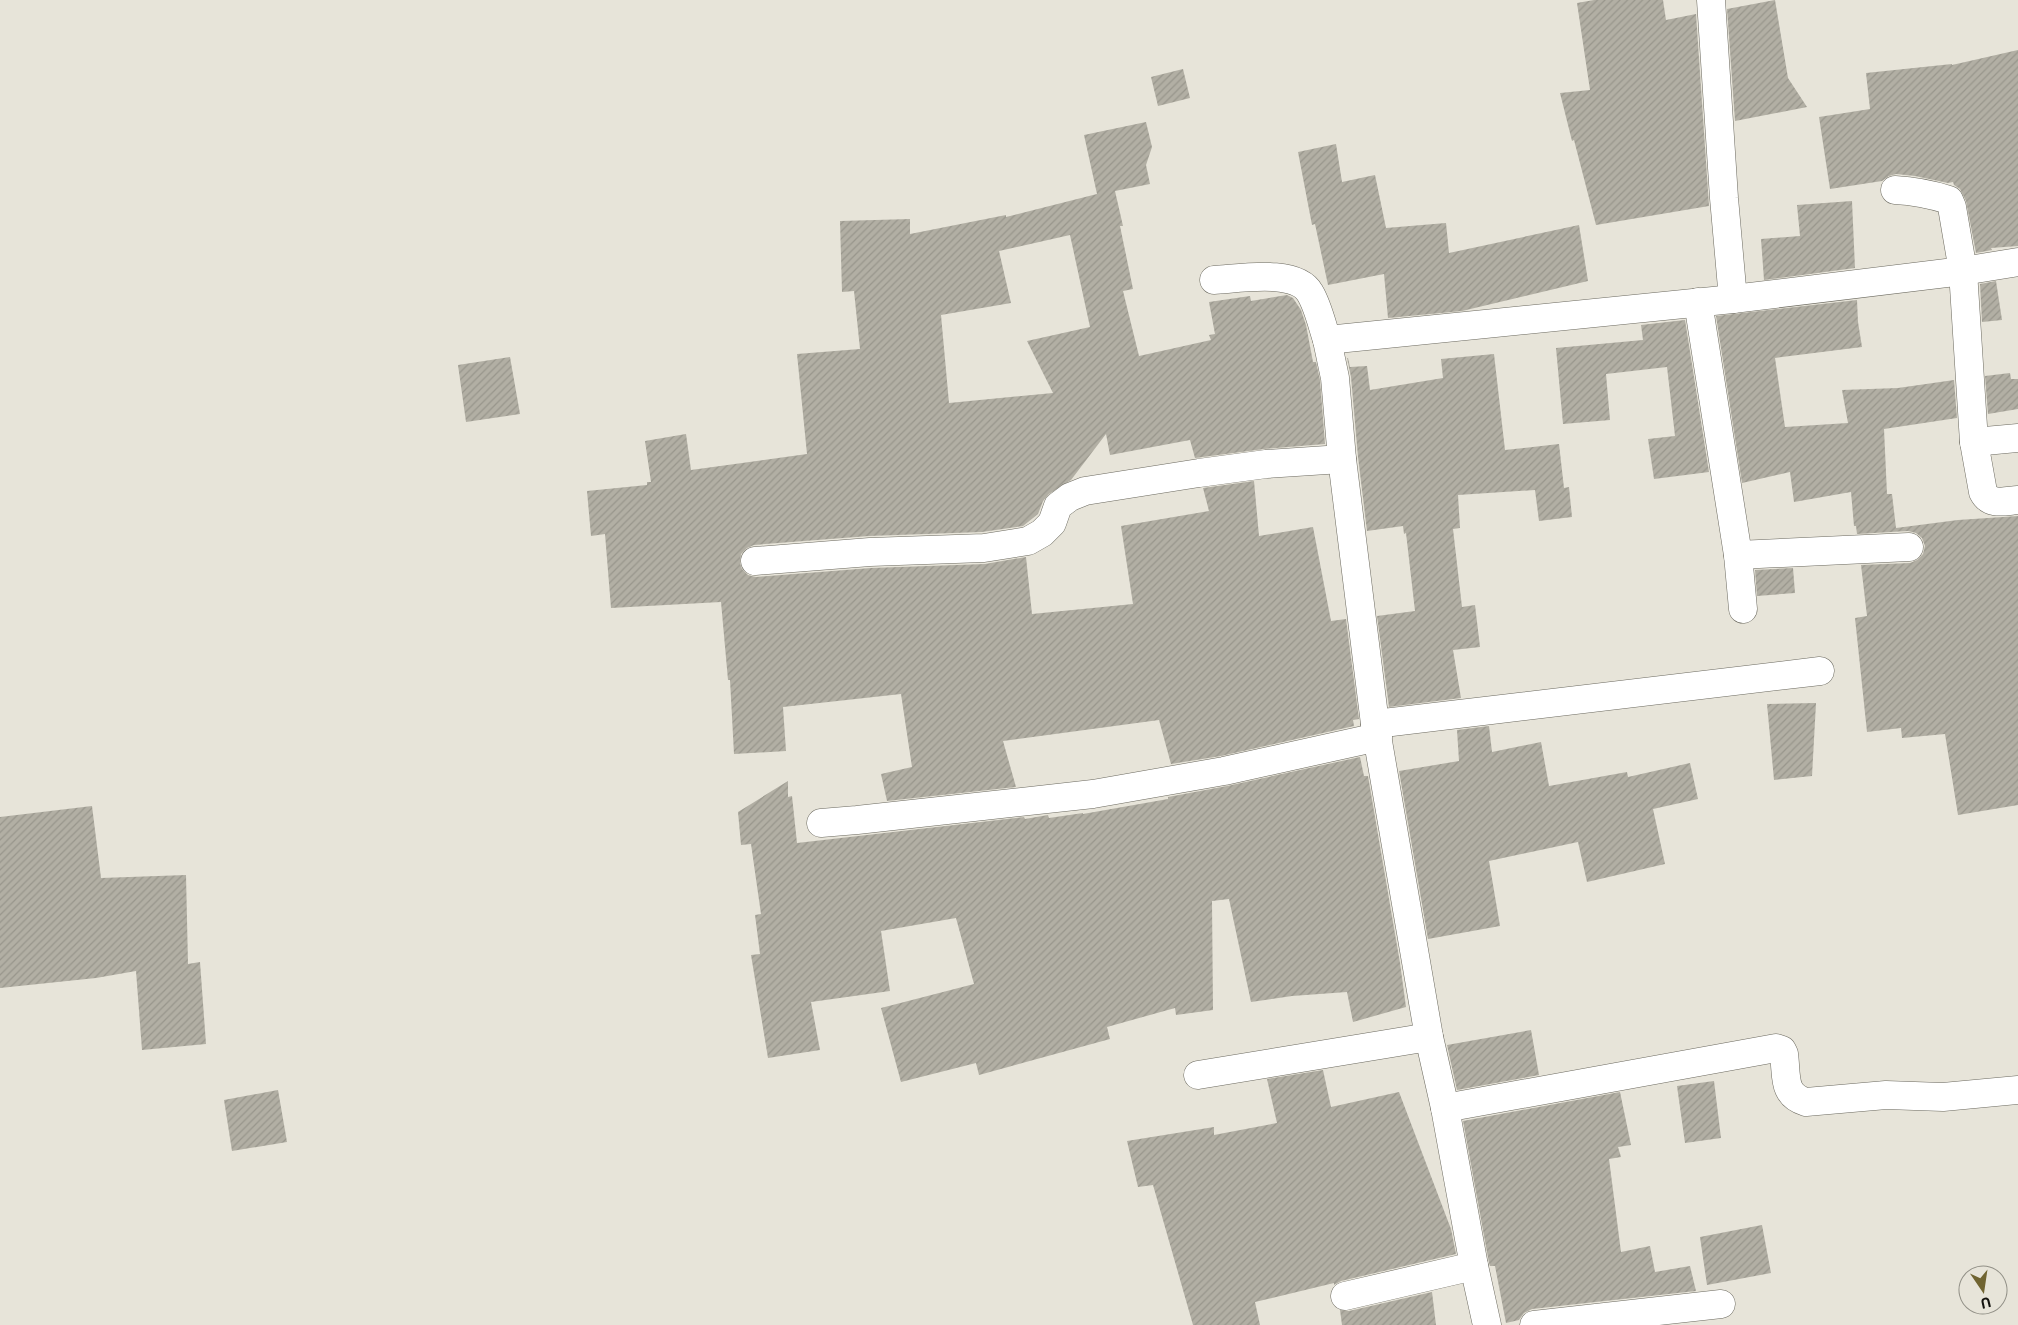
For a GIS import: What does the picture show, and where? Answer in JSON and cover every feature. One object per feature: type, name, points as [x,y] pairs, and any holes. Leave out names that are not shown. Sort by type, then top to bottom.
[{"type":"street","points":[[1711,0],[1724,198],[1733,299]]},
{"type":"street","points":[[1895,190],[1921,191],[1949,200],[1952,207],[1963,271],[1974,442],[1986,498],[1992,502],[2018,500]]},
{"type":"street","points":[[1327,340],[1733,299],[1963,271],[2018,262]]},
{"type":"street","points":[[1214,280],[1271,277],[1283,278],[1302,284],[1310,292],[1327,340],[1335,378],[1342,459],[1377,730],[1429,1037],[1445,1108],[1474,1266],[1487,1325]]},
{"type":"street","points":[[1698,302],[1738,555],[1743,609]]},
{"type":"street","points":[[1974,442],[2018,438]]},
{"type":"street","points":[[754,561],[870,552],[984,548],[1028,541],[1042,533],[1052,523],[1058,506],[1070,497],[1085,491],[1199,472],[1266,464],[1342,459]]},
{"type":"street","points":[[1738,555],[1909,547]]},
{"type":"street","points":[[821,823],[1093,794],[1224,771],[1377,730],[1820,671]]},
{"type":"street","points":[[1198,1075],[1429,1037]]},
{"type":"street","points":[[1445,1108],[1780,1048],[1784,1054],[1788,1088],[1795,1099],[1806,1102],[1886,1095],[1943,1097],[2018,1090]]},
{"type":"street","points":[[1345,1296],[1474,1266]]},
{"type":"street","points":[[1534,1325],[1721,1304]]},
{"type":"building","points":[[1594,0],[1663,0],[1666,20],[1696,14],[1709,206],[1596,225],[1560,93],[1590,90],[1577,3]]},
{"type":"building","points":[[1775,0],[1788,78],[1807,107],[1735,121],[1727,9]]},
{"type":"building","points":[[2018,50],[2018,246],[1991,248],[1992,250],[1976,253],[1966,201],[1960,189],[1953,182],[1948,183],[1896,174],[1882,181],[1830,189],[1819,117],[1870,109],[1866,73],[1952,65]]},
{"type":"building","points":[[1183,69],[1190,98],[1158,106],[1151,77]]},
{"type":"building","points":[[1146,122],[1152,147],[1146,165],[1150,184],[1115,191],[1123,226],[1120,226],[1133,289],[1123,291],[1139,356],[1211,340],[1209,335],[1215,334],[1209,302],[1250,296],[1251,301],[1287,295],[1293,298],[1301,310],[1313,362],[1316,362],[1320,380],[1325,444],[1264,449],[1195,458],[1190,440],[1110,455],[1106,434],[1071,480],[1049,494],[1043,501],[1038,514],[1023,526],[982,532],[869,536],[754,545],[747,548],[741,554],[740,563],[742,569],[748,575],[756,577],[871,568],[985,564],[1026,557],[1032,614],[1133,604],[1121,526],[1209,511],[1203,488],[1254,481],[1259,536],[1313,527],[1331,621],[1346,619],[1359,719],[1353,720],[1354,726],[1221,756],[1171,764],[1159,720],[1003,741],[1016,787],[887,801],[881,774],[912,767],[901,694],[783,707],[786,751],[734,754],[730,680],[728,680],[721,602],[611,608],[605,534],[591,536],[587,491],[647,485],[647,482],[651,482],[645,441],[686,434],[691,470],[807,454],[797,354],[860,349],[854,291],[842,292],[840,221],[910,219],[910,234],[1006,215],[1006,217],[1097,194],[1084,135]],"holes":[[[1070,235],[1090,327],[1027,341],[1053,393],[949,403],[941,315],[1011,303],[999,251]]]},
{"type":"building","points":[[1336,144],[1342,182],[1375,175],[1386,228],[1446,223],[1449,253],[1579,225],[1588,281],[1462,311],[1388,318],[1384,274],[1328,285],[1315,224],[1312,225],[1298,152]]},
{"type":"building","points":[[1852,201],[1855,268],[1764,280],[1761,239],[1800,236],[1797,205]]},
{"type":"building","points":[[1996,281],[2002,320],[1982,322],[1980,284]]},
{"type":"building","points":[[1857,300],[1862,347],[1775,358],[1785,427],[1848,423],[1842,390],[1898,388],[1954,380],[1957,418],[1884,429],[1887,494],[1892,494],[1896,528],[1958,520],[2018,516],[2018,805],[1958,815],[1945,734],[1902,738],[1901,728],[1867,732],[1855,618],[1867,616],[1861,565],[1910,563],[1917,560],[1923,554],[1925,546],[1922,538],[1916,533],[1908,531],[1857,534],[1856,526],[1854,526],[1851,492],[1794,502],[1790,472],[1742,483],[1716,316]]},
{"type":"building","points":[[1685,320],[1709,472],[1654,479],[1648,439],[1675,436],[1667,367],[1606,374],[1610,420],[1563,424],[1556,348],[1643,340],[1641,325]]},
{"type":"building","points":[[1494,354],[1505,450],[1559,444],[1564,488],[1569,487],[1572,517],[1539,521],[1535,490],[1458,495],[1460,528],[1453,529],[1462,607],[1475,605],[1480,647],[1453,650],[1461,698],[1389,707],[1377,616],[1415,611],[1406,533],[1404,534],[1403,526],[1367,531],[1351,377],[1347,358],[1350,367],[1367,366],[1370,390],[1443,378],[1441,359]]},
{"type":"building","points":[[510,357],[520,414],[466,422],[458,365]]},
{"type":"building","points":[[2010,373],[2011,379],[2018,379],[2018,409],[1988,414],[1985,376]]},
{"type":"building","points":[[1793,568],[1795,593],[1757,596],[1755,570]]},
{"type":"building","points":[[1816,703],[1812,776],[1774,780],[1767,704]]},
{"type":"building","points":[[1489,726],[1492,752],[1541,742],[1549,786],[1627,772],[1628,777],[1690,763],[1698,799],[1653,809],[1665,864],[1587,882],[1578,842],[1489,861],[1500,926],[1428,939],[1399,771],[1459,761],[1457,730]]},
{"type":"building","points":[[1360,757],[1364,776],[1368,776],[1406,1007],[1353,1022],[1347,992],[1292,996],[1251,1002],[1229,899],[1212,901],[1213,1010],[1176,1015],[1175,1008],[1107,1027],[1110,1039],[979,1075],[976,1063],[901,1082],[881,1008],[974,984],[956,918],[881,931],[890,991],[811,1002],[820,1050],[768,1058],[751,955],[760,954],[755,915],[761,914],[751,844],[741,845],[738,812],[788,781],[788,797],[792,796],[797,843],[1024,817],[1025,819],[1048,815],[1049,818],[1083,814],[1168,799],[1168,797]]},
{"type":"building","points":[[92,806],[101,878],[186,875],[188,964],[200,962],[206,1044],[142,1050],[136,971],[96,978],[0,988],[0,817]]},
{"type":"building","points":[[1531,1030],[1539,1075],[1457,1090],[1447,1045]]},
{"type":"building","points":[[1323,1070],[1331,1107],[1399,1092],[1451,1229],[1456,1254],[1341,1281],[1334,1285],[1334,1283],[1255,1302],[1260,1325],[1193,1325],[1153,1185],[1138,1187],[1127,1141],[1214,1127],[1214,1135],[1277,1123],[1267,1079]]},
{"type":"building","points":[[1714,1081],[1721,1138],[1685,1143],[1677,1086]]},
{"type":"building","points":[[278,1090],[287,1142],[232,1151],[224,1100]]},
{"type":"building","points":[[1620,1092],[1631,1145],[1618,1147],[1621,1157],[1609,1159],[1621,1252],[1650,1246],[1655,1272],[1690,1266],[1696,1291],[1532,1309],[1524,1313],[1519,1320],[1506,1323],[1495,1266],[1490,1266],[1489,1263],[1463,1121]]},
{"type":"building","points":[[1762,1225],[1771,1273],[1707,1285],[1700,1237]]},
{"type":"building","points":[[1432,1292],[1436,1325],[1342,1325],[1340,1310],[1349,1311]]}]
